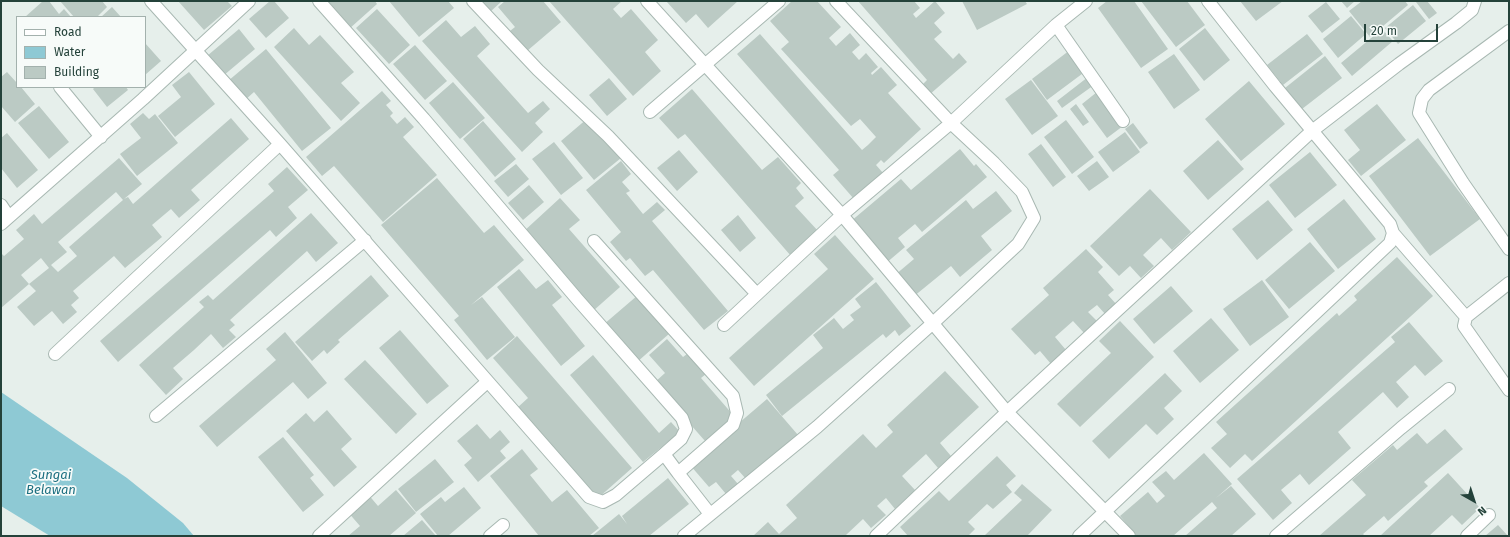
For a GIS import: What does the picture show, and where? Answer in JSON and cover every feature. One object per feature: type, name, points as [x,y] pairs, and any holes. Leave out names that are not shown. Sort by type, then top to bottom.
[{"type":"street","points":[[151,1],[365,240],[589,497],[602,502],[616,495],[681,439],[686,429],[682,418],[578,300],[424,119],[319,1]]},
{"type":"street","points":[[1,205],[5,220],[101,137],[249,1]]},
{"type":"street","points":[[473,1],[538,70],[608,136],[756,292]]},
{"type":"street","points":[[647,1],[842,215],[1007,412],[1129,536]]},
{"type":"street","points":[[650,112],[779,1]]},
{"type":"street","points":[[684,536],[816,427],[933,323],[1018,244],[1034,218],[1022,192],[994,163],[951,123],[836,1]]},
{"type":"street","points":[[724,325],[756,292],[842,215],[951,123],[1056,25],[1086,1]]},
{"type":"street","points":[[1208,1],[1312,131],[1390,224],[1393,233],[1466,317]]},
{"type":"street","points":[[876,536],[1007,412],[1312,131],[1399,64],[1456,23],[1472,10],[1475,1]]},
{"type":"street","points":[[1056,25],[1123,121]]},
{"type":"street","points":[[1507,36],[1429,90],[1422,99],[1419,113],[1463,183],[1509,249]]},
{"type":"street","points":[[61,88],[101,137]]},
{"type":"street","points":[[55,354],[280,144]]},
{"type":"street","points":[[1079,536],[1390,243],[1393,233]]},
{"type":"street","points":[[156,416],[365,240]]},
{"type":"street","points":[[594,241],[733,396],[737,413],[733,425],[678,473]]},
{"type":"street","points":[[1509,283],[1466,317],[1464,326],[1509,390]]},
{"type":"street","points":[[319,536],[488,382]]},
{"type":"street","points":[[1276,536],[1401,428],[1449,389]]},
{"type":"street","points":[[664,454],[710,514]]},
{"type":"street","points":[[1467,536],[1489,516]]},
{"type":"street","points":[[490,536],[503,525]]},
{"type":"water","name":"Sungai Belawan","points":[[1,392],[127,478],[183,523],[194,536],[50,536],[1,506]]},
{"type":"building","points":[[43,1],[49,1],[59,14],[64,9],[70,16],[26,16]]},
{"type":"building","points":[[60,1],[102,1],[107,7],[98,16],[73,16]]},
{"type":"building","points":[[178,1],[227,1],[232,6],[204,30]]},
{"type":"building","points":[[270,1],[274,1],[289,18],[266,38],[249,19]]},
{"type":"building","points":[[324,1],[375,1],[377,4],[349,29]]},
{"type":"building","points":[[389,1],[448,1],[454,8],[419,37]]},
{"type":"building","points":[[481,1],[502,1],[490,12]]},
{"type":"building","points":[[505,1],[543,1],[561,22],[527,51],[510,31],[515,27],[498,7]]},
{"type":"building","points":[[549,1],[622,1],[613,9],[621,18],[631,9],[658,40],[645,52],[661,71],[633,96]]},
{"type":"building","points":[[666,1],[738,1],[708,28],[696,14],[686,23]]},
{"type":"building","points":[[792,1],[817,1],[841,27],[829,38],[836,46],[850,33],[860,45],[852,52],[859,60],[866,53],[878,67],[871,73],[872,75],[881,67],[897,85],[888,93],[921,129],[884,163],[881,160],[876,165],[883,173],[854,199],[833,175],[839,170],[737,54],[760,34],[862,150],[868,145],[876,137],[860,119],[851,126],[781,49],[789,42],[770,21]]},
{"type":"building","points":[[858,1],[914,1],[920,8],[913,14],[916,18],[935,1],[945,13],[934,23],[942,32],[934,39],[953,59],[959,53],[967,62],[929,95],[921,86],[927,80]]},
{"type":"building","points":[[962,1],[1025,1],[1027,4],[977,30]]},
{"type":"building","points":[[1107,1],[1134,1],[1168,49],[1141,68],[1098,8]]},
{"type":"building","points":[[1141,1],[1187,1],[1205,25],[1176,47]]},
{"type":"building","points":[[1240,1],[1283,1],[1256,21]]},
{"type":"building","points":[[1341,1],[1355,1],[1347,8]]},
{"type":"building","points":[[1362,1],[1405,1],[1408,5],[1370,37],[1349,11]]},
{"type":"building","points":[[1427,1],[1437,13],[1429,19],[1416,2]]},
{"type":"building","points":[[1326,2],[1340,19],[1322,33],[1308,16]]},
{"type":"building","points":[[1413,5],[1426,21],[1398,44],[1385,28]]},
{"type":"building","points":[[112,7],[120,16],[102,16]]},
{"type":"building","points":[[377,9],[410,45],[389,64],[356,28]]},
{"type":"building","points":[[1351,16],[1366,34],[1338,58],[1323,39]]},
{"type":"building","points":[[446,20],[461,37],[475,26],[490,44],[477,56],[528,113],[543,101],[550,109],[535,123],[543,132],[522,152],[422,41]]},
{"type":"building","points":[[294,28],[309,45],[320,35],[354,72],[341,83],[360,103],[341,121],[274,47]]},
{"type":"building","points":[[1205,28],[1230,60],[1204,81],[1179,49]]},
{"type":"building","points":[[239,29],[255,49],[223,76],[207,56]]},
{"type":"building","points":[[1382,29],[1393,41],[1352,76],[1341,63]]},
{"type":"building","points":[[1307,34],[1323,54],[1283,85],[1267,65]]},
{"type":"building","points":[[146,44],[161,61],[146,74]]},
{"type":"building","points":[[415,45],[447,81],[425,100],[393,64]]},
{"type":"building","points":[[266,49],[331,128],[302,151],[254,92],[244,101],[228,81]]},
{"type":"building","points":[[1070,50],[1086,71],[1047,100],[1032,79]]},
{"type":"building","points":[[1174,54],[1200,90],[1174,109],[1148,72]]},
{"type":"building","points":[[1325,56],[1342,78],[1302,109],[1285,88]]},
{"type":"building","points":[[7,72],[16,82],[16,88],[22,88],[35,104],[15,122],[1,106],[1,77]]},
{"type":"building","points":[[189,72],[215,104],[175,137],[158,116],[181,97],[172,85]]},
{"type":"building","points":[[1088,77],[1094,85],[1062,108],[1057,101]]},
{"type":"building","points":[[609,78],[627,99],[607,116],[589,95]]},
{"type":"building","points":[[1031,80],[1058,116],[1032,135],[1005,99]]},
{"type":"building","points":[[1249,81],[1285,124],[1241,161],[1205,119]]},
{"type":"building","points":[[453,82],[485,118],[460,139],[429,103]]},
{"type":"building","points":[[127,88],[128,90],[107,107],[93,89]]},
{"type":"building","points":[[692,89],[762,170],[778,157],[801,183],[796,188],[804,198],[795,206],[819,232],[791,256],[685,134],[678,139],[659,118]]},
{"type":"building","points":[[382,91],[391,101],[386,105],[393,113],[390,116],[397,124],[405,117],[414,127],[403,137],[437,175],[383,222],[334,166],[322,176],[306,157]]},
{"type":"building","points":[[1097,92],[1123,126],[1107,138],[1082,104]]},
{"type":"building","points":[[1076,104],[1089,122],[1083,126],[1070,109]]},
{"type":"building","points":[[1377,104],[1406,140],[1361,176],[1348,160],[1360,150],[1344,130]]},
{"type":"building","points":[[39,106],[69,142],[49,159],[18,123]]},
{"type":"building","points":[[143,113],[149,119],[155,114],[178,143],[137,176],[120,154],[141,138],[130,124]]},
{"type":"building","points":[[231,118],[249,139],[191,190],[200,200],[179,218],[171,209],[152,225],[162,237],[125,268],[114,256],[73,291],[79,298],[71,305],[77,312],[63,324],[52,311],[34,326],[17,307],[36,291],[29,284],[1,308],[1,253],[4,256],[24,239],[16,230],[34,214],[42,224],[119,158],[142,184],[124,199],[128,197],[133,204]],"holes":[[[116,192],[123,200],[69,247],[77,256],[58,272],[51,265],[67,252],[58,242]],[[41,258],[49,268],[29,284],[21,275]]]},
{"type":"building","points":[[588,118],[621,158],[594,180],[561,141]]},
{"type":"building","points":[[1066,120],[1094,157],[1072,174],[1044,137]]},
{"type":"building","points":[[483,121],[516,159],[495,177],[463,139]]},
{"type":"building","points":[[1133,123],[1148,143],[1140,149],[1125,129]]},
{"type":"building","points":[[1125,132],[1140,152],[1113,172],[1098,152]]},
{"type":"building","points":[[7,133],[38,170],[17,188],[1,168],[1,138]]},
{"type":"building","points":[[1418,138],[1480,219],[1430,256],[1369,176]]},
{"type":"building","points":[[1218,140],[1244,169],[1208,200],[1183,171]]},
{"type":"building","points":[[554,142],[583,178],[561,195],[532,159]]},
{"type":"building","points":[[1041,144],[1066,177],[1053,187],[1028,154]]},
{"type":"building","points":[[960,149],[974,166],[976,164],[987,177],[922,232],[915,224],[898,238],[905,247],[885,264],[850,222],[901,179],[911,190]]},
{"type":"building","points":[[679,150],[698,172],[677,191],[657,168]]},
{"type":"building","points":[[1310,152],[1337,185],[1295,218],[1269,185]]},
{"type":"building","points":[[621,161],[631,174],[622,182],[630,191],[626,193],[643,214],[657,202],[665,210],[652,221],[728,311],[704,330],[653,270],[645,276],[630,258],[626,261],[610,242],[621,232],[586,190]]},
{"type":"building","points":[[1097,161],[1109,177],[1089,191],[1077,176]]},
{"type":"building","points":[[516,164],[529,179],[508,197],[494,181]]},
{"type":"building","points":[[287,167],[308,190],[288,207],[297,218],[276,237],[270,230],[118,362],[100,341],[274,191],[268,184]]},
{"type":"building","points":[[437,178],[484,233],[494,225],[524,260],[471,305],[482,297],[515,337],[487,360],[454,320],[459,316],[381,225]]},
{"type":"building","points":[[529,185],[544,202],[523,220],[508,203]]},
{"type":"building","points":[[1150,189],[1191,232],[1172,250],[1161,238],[1143,255],[1154,266],[1141,278],[1130,266],[1119,276],[1090,246]]},
{"type":"building","points":[[996,191],[1012,211],[981,236],[992,250],[960,277],[951,266],[913,297],[895,275],[914,259],[906,250],[966,200],[973,209]]},
{"type":"building","points":[[560,198],[580,220],[569,229],[620,287],[593,311],[523,232]]},
{"type":"building","points":[[1344,199],[1376,239],[1338,269],[1307,229]]},
{"type":"building","points":[[1268,200],[1293,230],[1257,260],[1232,229]]},
{"type":"building","points":[[311,213],[338,243],[316,262],[307,251],[230,320],[235,325],[229,330],[236,337],[223,348],[211,334],[173,368],[183,379],[166,395],[139,365],[204,307],[199,302],[208,295],[213,300]]},
{"type":"building","points":[[738,215],[756,238],[740,252],[721,230]]},
{"type":"building","points":[[835,235],[874,279],[754,386],[729,358],[828,269],[814,254]]},
{"type":"building","points":[[1310,242],[1335,271],[1289,309],[1265,280]]},
{"type":"building","points":[[1086,249],[1103,267],[1098,272],[1114,290],[1108,295],[1117,305],[1106,315],[1097,305],[1088,312],[1098,322],[1085,334],[1073,321],[1055,337],[1066,350],[1051,364],[1040,351],[1035,355],[1011,329],[1049,295],[1043,288]]},
{"type":"building","points":[[1397,257],[1433,296],[1252,461],[1245,454],[1230,468],[1211,448],[1227,434],[1216,422],[1337,313],[1339,316],[1357,300],[1354,296]]},
{"type":"building","points":[[519,269],[536,289],[548,280],[562,297],[552,305],[585,346],[561,366],[497,287]]},
{"type":"building","points":[[371,275],[389,296],[338,340],[340,342],[327,354],[324,350],[312,361],[295,342]]},
{"type":"building","points":[[1262,280],[1289,317],[1250,346],[1223,309]]},
{"type":"building","points":[[876,282],[911,326],[899,336],[895,330],[886,338],[883,334],[782,416],[766,395],[823,348],[813,335],[834,318],[843,329],[854,320],[850,315],[861,307],[855,299]]},
{"type":"building","points":[[1171,286],[1193,311],[1154,344],[1133,319]]},
{"type":"building","points":[[638,295],[670,333],[636,363],[603,325]]},
{"type":"building","points":[[1211,318],[1239,350],[1200,383],[1173,351]]},
{"type":"building","points":[[1120,321],[1154,357],[1080,427],[1057,404],[1111,353],[1099,341]]},
{"type":"building","points":[[1409,322],[1443,361],[1425,376],[1415,365],[1396,382],[1409,397],[1397,408],[1383,392],[1338,432],[1351,448],[1309,485],[1300,474],[1281,490],[1292,503],[1273,520],[1237,479],[1395,342],[1391,337]]},
{"type":"building","points":[[400,330],[449,386],[427,404],[379,348]]},
{"type":"building","points":[[285,332],[327,383],[308,399],[293,382],[217,447],[199,426],[276,360],[266,349]]},
{"type":"building","points":[[517,336],[632,468],[597,499],[517,408],[528,398],[493,358]]},
{"type":"building","points":[[667,339],[683,357],[687,354],[706,374],[701,378],[734,416],[705,441],[654,383],[665,373],[649,355]]},
{"type":"building","points":[[593,355],[659,433],[671,422],[680,432],[643,462],[570,375]]},
{"type":"building","points":[[365,360],[417,414],[396,434],[344,379]]},
{"type":"building","points":[[945,371],[979,407],[940,443],[951,456],[938,468],[926,454],[902,476],[915,490],[895,509],[886,498],[877,506],[886,515],[871,528],[863,519],[846,535],[847,536],[753,536],[768,522],[779,534],[797,518],[786,505],[863,434],[876,448],[893,432],[887,425]]},
{"type":"building","points":[[1165,373],[1182,391],[1164,408],[1174,419],[1157,435],[1146,424],[1109,459],[1092,441]]},
{"type":"building","points":[[767,399],[798,435],[746,479],[738,470],[731,476],[738,484],[726,494],[716,482],[709,487],[690,465]]},
{"type":"building","points":[[327,410],[352,439],[341,449],[357,467],[334,487],[286,431],[306,413],[314,422]]},
{"type":"building","points":[[477,424],[490,439],[500,430],[510,442],[500,451],[506,458],[478,482],[464,465],[472,458],[457,441]]},
{"type":"building","points":[[1445,429],[1463,449],[1424,482],[1428,486],[1388,521],[1384,516],[1363,534],[1365,536],[1319,536],[1366,495],[1352,480],[1393,445],[1397,450],[1417,433],[1427,444]]},
{"type":"building","points":[[283,437],[314,475],[310,478],[324,495],[303,512],[258,457]]},
{"type":"building","points":[[522,449],[538,469],[530,475],[552,502],[567,490],[599,528],[589,536],[539,536],[490,476]]},
{"type":"building","points":[[1204,453],[1232,484],[1216,498],[1231,486],[1256,514],[1231,536],[1185,536],[1217,508],[1212,502],[1173,536],[1137,536],[1120,516],[1148,492],[1157,503],[1165,496],[1152,482],[1166,471],[1174,480]]},
{"type":"building","points":[[997,456],[1016,476],[1006,485],[1012,492],[993,509],[987,504],[968,522],[975,529],[968,536],[908,536],[900,527],[939,491],[949,501]]},
{"type":"building","points":[[435,459],[454,482],[416,512],[398,489]]},
{"type":"building","points":[[1448,473],[1480,508],[1462,525],[1452,515],[1429,536],[1380,536]]},
{"type":"building","points":[[668,478],[689,504],[649,536],[592,536],[619,514],[627,524],[622,516]]},
{"type":"building","points":[[1022,484],[1052,510],[1027,536],[984,536],[1022,500],[1014,493]]},
{"type":"building","points":[[464,487],[481,508],[448,536],[438,536],[420,514],[441,497],[445,502]]},
{"type":"building","points":[[396,490],[416,513],[389,536],[348,536],[360,526],[347,511],[367,493],[378,506]]},
{"type":"building","points":[[422,520],[436,536],[403,536]]},
{"type":"building","points":[[1498,525],[1508,536],[1485,536]]}]
